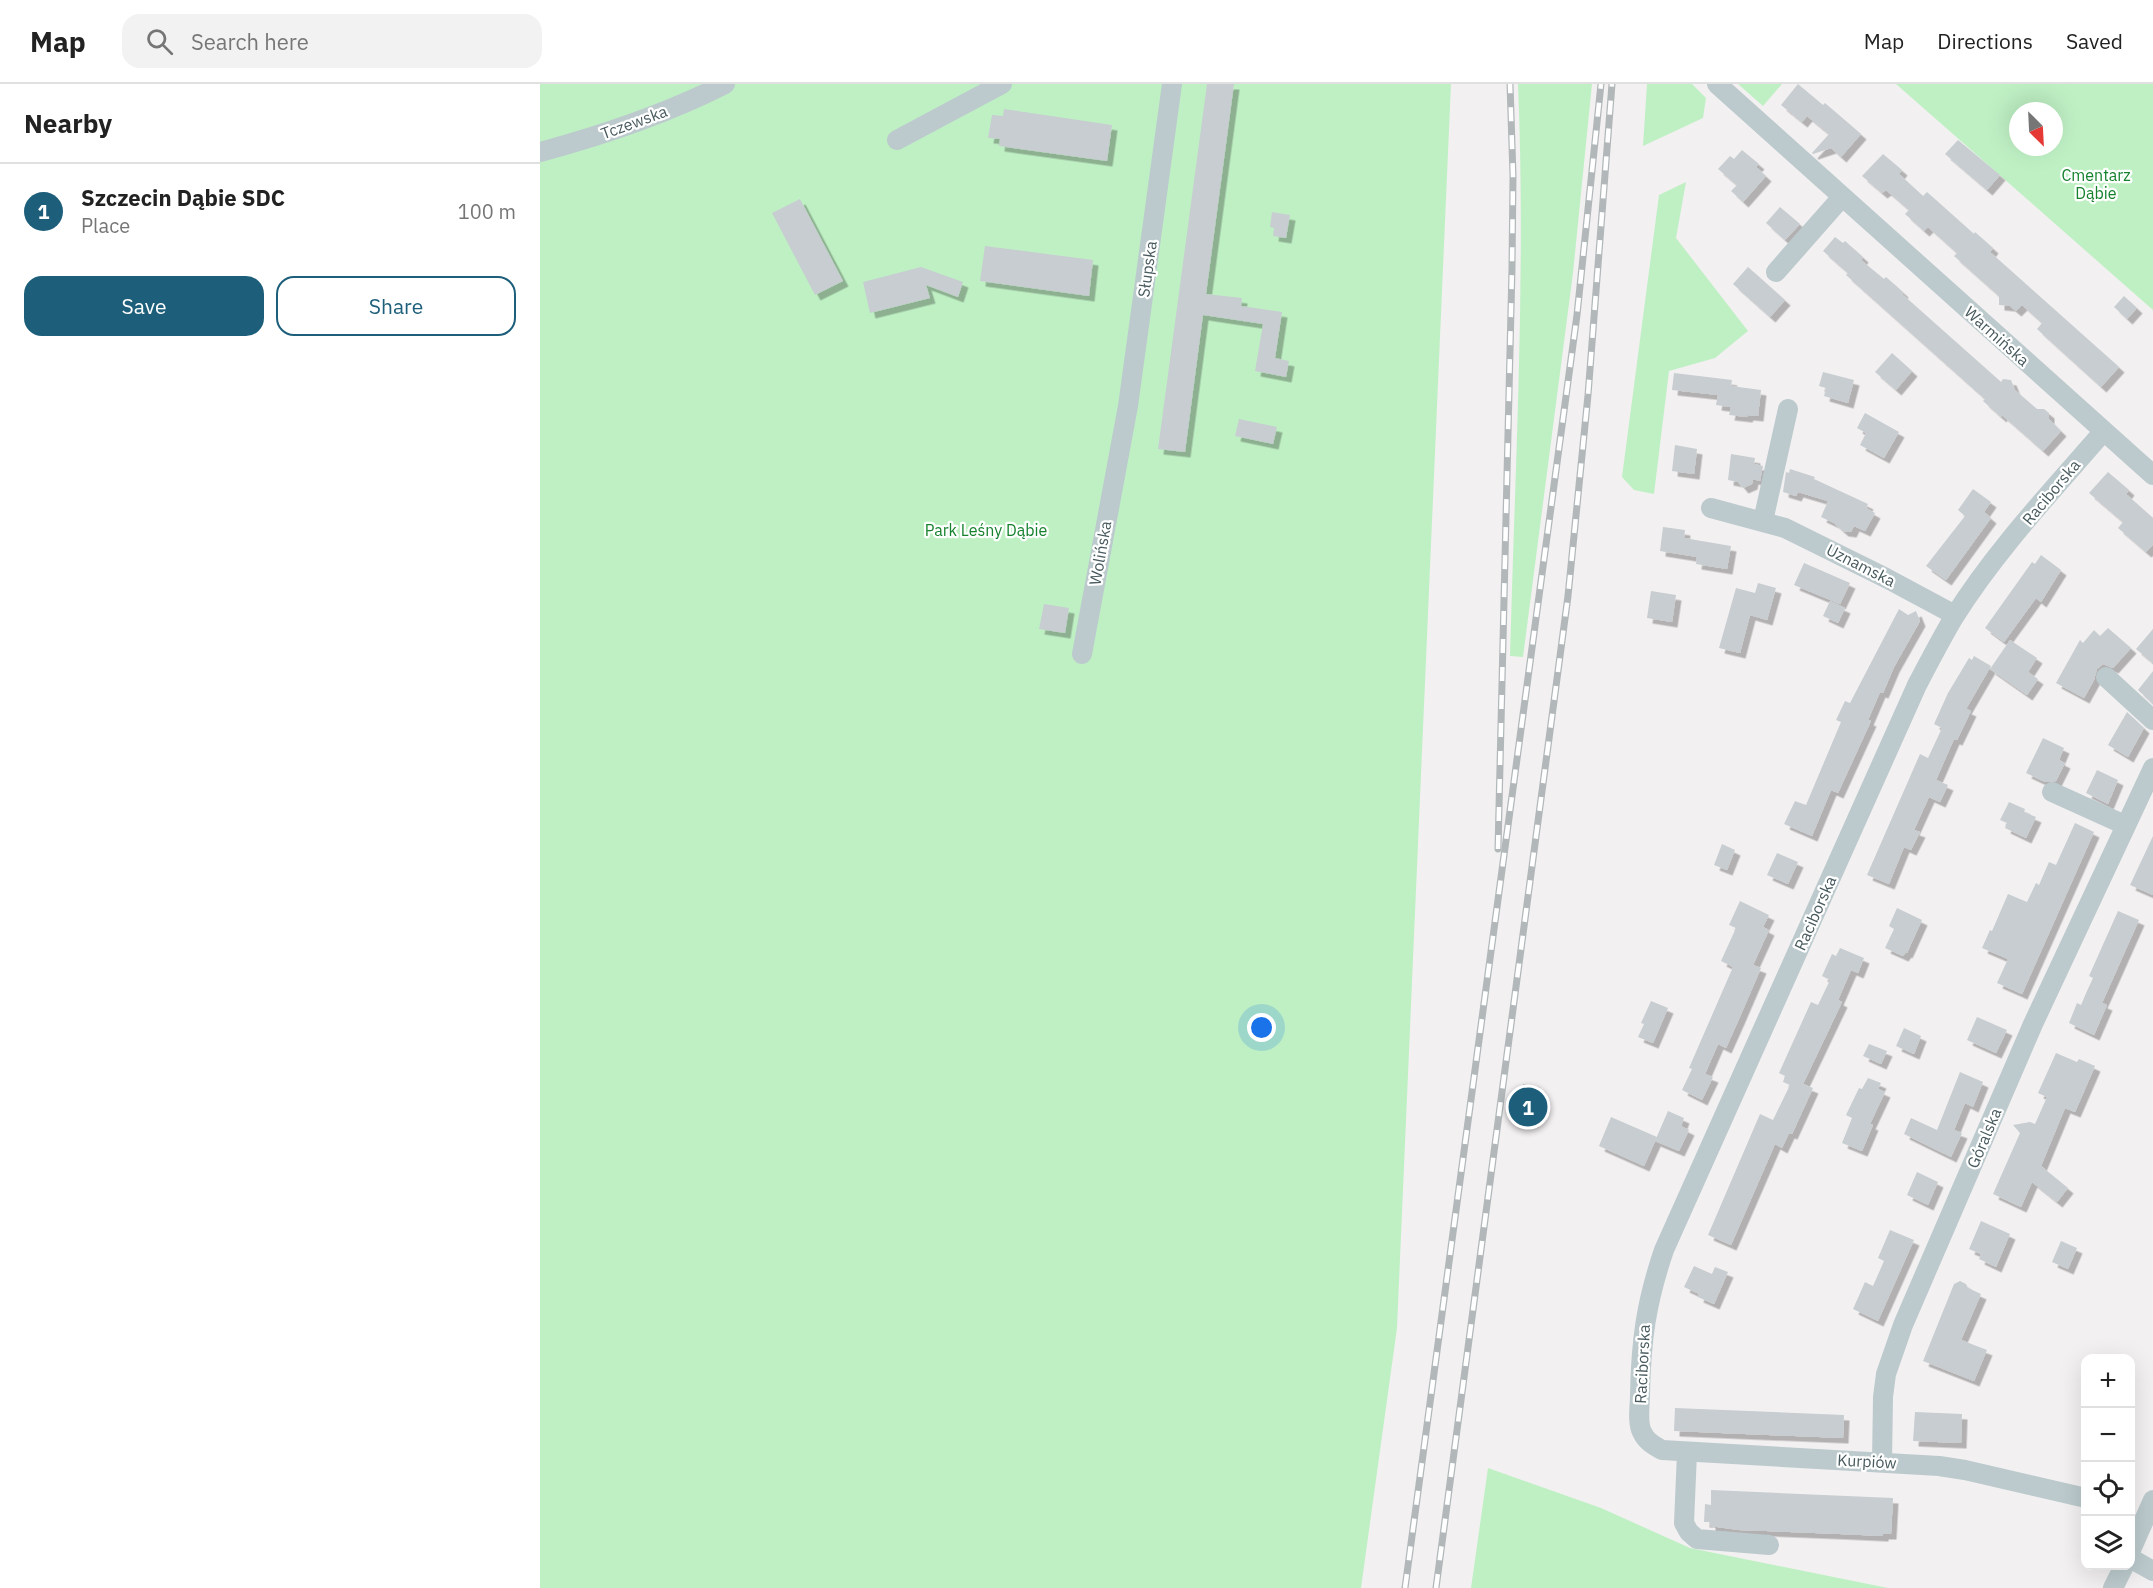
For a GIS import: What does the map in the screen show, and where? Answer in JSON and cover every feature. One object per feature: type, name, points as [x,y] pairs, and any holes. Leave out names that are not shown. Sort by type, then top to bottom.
[{"type":"street","name":"Tczewska","points":[[540,152],[618,129],[725,84]]},
{"type":"street","points":[[897,140],[1002,84]]},
{"type":"street","name":"Słupska","points":[[1118,453],[1128,406],[1172,84]]},
{"type":"street","name":"Warmińska","points":[[1717,84],[2153,475]]},
{"type":"street","points":[[1776,272],[1842,197]]},
{"type":"street","points":[[1763,521],[1788,409]]},
{"type":"street","name":"Raciborska","points":[[1648,1442],[1640,1430],[1642,1344],[1645,1313],[1664,1250],[1903,714],[1955,615],[2016,535],[2103,432]]},
{"type":"street","name":"Wolińska","points":[[1082,654],[1118,453]]},
{"type":"street","name":"Uznamska","points":[[1711,508],[1785,528],[1955,615]]},
{"type":"street","points":[[2106,677],[2153,720]]},
{"type":"street","name":"Góralska","points":[[1882,1462],[1882,1396],[1886,1374],[1903,1326],[2033,1024],[2153,768]]},
{"type":"street","points":[[2052,792],[2125,825]]},
{"type":"street","name":"Kurpiów","points":[[1648,1442],[1662,1450],[1687,1453],[1882,1462],[1965,1470],[2081,1497]]},
{"type":"street","points":[[1687,1453],[1684,1523],[1689,1532],[1696,1539],[1769,1545]]},
{"type":"street","points":[[2135,1536],[2144,1509]]},
{"type":"street","points":[[2135,1561],[2153,1571]]},
{"type":"street","points":[[2118,1587],[2123,1570]]},
{"type":"green space","name":"Park Leśny Dąbie","points":[[540,84],[1451,84],[1397,1328],[1361,1588],[540,1588]]},
{"type":"green space","points":[[1518,84],[1592,84],[1573,273],[1523,657],[1510,656],[1521,227]]},
{"type":"green space","points":[[1647,84],[1692,84],[1706,98],[1703,118],[1643,146]]},
{"type":"green space","points":[[1738,84],[1782,84],[1763,106]]},
{"type":"green space","name":"Cmentarz Dąbie","points":[[1896,84],[2153,84],[2153,310]]},
{"type":"green space","points":[[1686,182],[1676,238],[1748,331],[1715,358],[1669,371],[1654,494],[1634,490],[1622,477],[1659,195]]},
{"type":"green space","points":[[1488,1468],[1601,1508],[1690,1548],[1888,1588],[1471,1588]]},
{"type":"building","points":[[1207,84],[1234,84],[1206,294],[1242,298],[1241,306],[1282,312],[1275,358],[1289,361],[1286,377],[1255,371],[1263,324],[1203,315],[1185,452],[1158,449]]},
{"type":"building","points":[[1798,84],[1823,105],[1825,103],[1861,134],[1841,157],[1831,148],[1813,154],[1829,134],[1807,116],[1802,122],[1781,105]]},
{"type":"building","points":[[1004,109],[1112,125],[1107,161],[999,146],[1000,139],[988,138],[992,115],[1003,116]]},
{"type":"building","points":[[1958,140],[2000,175],[1987,190],[1945,154]]},
{"type":"building","points":[[1742,150],[1759,164],[1756,167],[1766,176],[1743,202],[1731,191],[1737,185],[1718,169],[1730,156],[1734,159]]},
{"type":"building","points":[[1883,154],[1902,170],[1899,174],[1923,196],[1927,192],[1974,234],[1975,232],[1993,248],[1990,252],[2119,367],[2101,387],[2037,329],[2042,323],[2022,305],[2016,311],[2010,306],[1999,305],[1999,296],[1954,256],[1957,253],[1928,227],[1924,231],[1905,214],[1909,210],[1886,190],[1882,193],[1862,176]]},
{"type":"building","points":[[800,199],[843,281],[815,295],[772,213]]},
{"type":"building","points":[[1780,207],[1800,224],[1785,240],[1766,223]]},
{"type":"building","points":[[1272,212],[1290,215],[1286,238],[1273,236],[1274,228],[1270,227]]},
{"type":"building","points":[[1835,237],[1843,243],[1845,241],[1863,257],[1861,260],[1884,279],[1886,277],[2001,382],[2003,379],[2011,380],[2015,390],[2037,409],[2044,409],[2049,413],[2049,419],[2061,431],[2043,451],[1983,401],[1985,399],[1846,275],[1848,273],[1823,251]]},
{"type":"building","points":[[985,246],[1093,260],[1089,296],[980,281]]},
{"type":"building","points":[[921,267],[963,282],[958,297],[926,285],[930,298],[870,313],[863,282]]},
{"type":"building","points":[[1748,267],[1785,300],[1770,317],[1733,284]]},
{"type":"building","points":[[2124,296],[2137,308],[2127,319],[2114,307]]},
{"type":"building","points":[[1892,353],[1912,371],[1896,390],[1875,372]]},
{"type":"building","points":[[1823,372],[1854,380],[1848,403],[1824,396],[1826,388],[1819,386]]},
{"type":"building","points":[[1674,373],[1732,380],[1731,386],[1761,390],[1758,416],[1729,415],[1731,407],[1716,405],[1718,395],[1672,390]]},
{"type":"building","points":[[1865,413],[1899,432],[1884,458],[1860,445],[1866,433],[1857,428]]},
{"type":"building","points":[[1239,419],[1277,427],[1273,444],[1235,436]]},
{"type":"building","points":[[1675,445],[1697,449],[1694,474],[1672,471]]},
{"type":"building","points":[[1731,454],[1755,458],[1754,464],[1763,466],[1760,481],[1753,479],[1752,484],[1743,488],[1738,482],[1728,480]]},
{"type":"building","points":[[1790,469],[1815,477],[1814,479],[1868,504],[1866,508],[1875,513],[1865,531],[1854,526],[1851,532],[1843,531],[1834,523],[1821,517],[1828,501],[1798,492],[1796,496],[1783,492],[1786,472],[1789,473]]},
{"type":"building","points":[[2108,472],[2129,490],[2126,494],[2153,518],[2153,545],[2146,552],[2118,528],[2123,522],[2089,493]]},
{"type":"building","points":[[1973,489],[1991,502],[1984,512],[1991,518],[1946,580],[1926,566],[1965,516],[1958,510]]},
{"type":"building","points":[[1663,527],[1685,530],[1684,538],[1731,546],[1727,569],[1696,564],[1697,557],[1660,551]]},
{"type":"building","points":[[2041,555],[2061,570],[2041,602],[2036,598],[2004,642],[1985,628],[2032,562],[2035,564]]},
{"type":"building","points":[[1804,563],[1850,583],[1840,604],[1794,585]]},
{"type":"building","points":[[1758,583],[1776,588],[1767,620],[1750,615],[1740,653],[1719,648],[1736,588],[1755,593]]},
{"type":"building","points":[[1651,591],[1676,595],[1672,622],[1647,618]]},
{"type":"building","points":[[1830,601],[1845,608],[1838,623],[1823,616]]},
{"type":"building","points":[[1044,604],[1069,608],[1065,633],[1039,629]]},
{"type":"building","points":[[1899,609],[1908,615],[1916,611],[1920,621],[1894,667],[1883,693],[1880,692],[1868,720],[1871,721],[1838,793],[1831,790],[1812,836],[1784,824],[1795,801],[1806,805],[1841,722],[1836,720],[1845,701],[1850,703]]},
{"type":"building","points":[[2108,628],[2131,648],[2113,668],[2103,664],[2097,669],[2084,698],[2056,683],[2080,640],[2083,643],[2094,630],[2100,636]]},
{"type":"building","points":[[2153,629],[2153,663],[2136,649]]},
{"type":"building","points":[[2010,640],[2037,658],[2028,672],[2038,679],[2027,695],[1990,669]]},
{"type":"building","points":[[1974,656],[1991,666],[1966,709],[1971,711],[1957,740],[1954,739],[1936,780],[1948,785],[1940,802],[1929,797],[1914,830],[1920,832],[1911,850],[1904,847],[1889,884],[1867,875],[1920,754],[1928,758],[1942,728],[1934,724],[1948,693],[1969,658],[1972,660]]},
{"type":"building","points":[[2153,671],[2153,704],[2138,690]]},
{"type":"building","points":[[2127,712],[2144,728],[2128,757],[2108,745]]},
{"type":"building","points":[[2043,738],[2064,748],[2059,760],[2065,763],[2056,781],[2045,782],[2026,773]]},
{"type":"building","points":[[2097,770],[2118,780],[2108,804],[2086,793]]},
{"type":"building","points":[[2009,802],[2036,817],[2026,838],[2005,828],[2007,823],[2000,820]]},
{"type":"building","points":[[2075,823],[2094,832],[2022,994],[1997,983],[2008,959],[1982,948],[2008,894],[2027,902],[2036,883],[2039,885],[2049,862],[2056,865]]},
{"type":"building","points":[[2153,836],[2153,895],[2130,885]]},
{"type":"building","points":[[1722,844],[1735,850],[1727,870],[1714,865]]},
{"type":"building","points":[[1777,853],[1798,862],[1788,884],[1767,875]]},
{"type":"building","points":[[1740,901],[1769,915],[1763,927],[1769,930],[1753,965],[1761,968],[1739,1019],[1726,1048],[1718,1044],[1705,1074],[1713,1077],[1702,1100],[1682,1090],[1692,1069],[1689,1068],[1733,967],[1721,961],[1736,928],[1729,925]]},
{"type":"building","points":[[1897,908],[1922,920],[1907,953],[1903,956],[1885,948],[1894,929],[1889,926]]},
{"type":"building","points":[[2118,911],[2139,920],[2102,1003],[2107,1005],[2094,1035],[2069,1023],[2077,1003],[2081,1005],[2093,978],[2089,976]]},
{"type":"building","points":[[1840,948],[1864,958],[1858,973],[1851,970],[1838,1000],[1842,1002],[1803,1084],[1813,1088],[1792,1134],[1789,1133],[1782,1148],[1775,1144],[1731,1245],[1708,1235],[1760,1114],[1773,1120],[1790,1085],[1783,1082],[1785,1076],[1779,1073],[1811,1002],[1818,1005],[1830,980],[1822,976],[1832,954],[1836,956]]},
{"type":"building","points":[[1651,1001],[1668,1008],[1653,1043],[1638,1037],[1644,1024],[1641,1023]]},
{"type":"building","points":[[1977,1017],[2007,1030],[1996,1053],[1967,1040]]},
{"type":"building","points":[[1904,1028],[1921,1036],[1914,1054],[1896,1046]]},
{"type":"building","points":[[1869,1044],[1887,1051],[1881,1064],[1863,1056]]},
{"type":"building","points":[[2056,1053],[2077,1062],[2079,1059],[2095,1066],[2075,1112],[2065,1108],[2041,1166],[2068,1188],[2057,1202],[2032,1182],[2021,1207],[1993,1194],[2020,1133],[2013,1125],[2030,1122],[2035,1124],[2047,1097],[2038,1093]]},
{"type":"building","points":[[1960,1072],[1983,1082],[1973,1107],[1965,1103],[1954,1130],[1962,1133],[1951,1157],[1904,1134],[1911,1118],[1937,1130]]},
{"type":"building","points":[[1868,1078],[1881,1083],[1878,1089],[1885,1092],[1870,1124],[1873,1125],[1862,1151],[1842,1143],[1852,1118],[1846,1115],[1859,1088],[1862,1089]]},
{"type":"building","points":[[1523,1084],[1540,1087],[1533,1122],[1518,1120]]},
{"type":"building","points":[[1668,1111],[1684,1118],[1681,1126],[1689,1130],[1679,1151],[1655,1141]]},
{"type":"building","points":[[1611,1117],[1657,1137],[1644,1166],[1599,1146]]},
{"type":"building","points":[[1917,1172],[1938,1182],[1928,1205],[1907,1195]]},
{"type":"building","points":[[1981,1221],[2010,1234],[1996,1267],[1979,1259],[1981,1254],[1969,1249]]},
{"type":"building","points":[[1890,1230],[1914,1240],[1878,1321],[1853,1309],[1865,1282],[1873,1286],[1884,1261],[1878,1258]]},
{"type":"building","points":[[2061,1241],[2077,1248],[2068,1269],[2052,1262]]},
{"type":"building","points":[[1694,1266],[1712,1274],[1715,1267],[1728,1272],[1714,1304],[1684,1287]]},
{"type":"building","points":[[1960,1281],[1981,1294],[1961,1340],[1987,1350],[1974,1381],[1923,1361],[1954,1284]]},
{"type":"building","points":[[1675,1408],[1844,1415],[1843,1438],[1674,1431]]},
{"type":"building","points":[[1915,1412],[1962,1414],[1961,1443],[1913,1441]]},
{"type":"building","points":[[1711,1490],[1893,1498],[1891,1534],[1883,1534],[1883,1536],[1739,1530],[1710,1526],[1710,1522],[1704,1522],[1705,1504],[1711,1505]]},
{"type":"railway","points":[[1498,849],[1512,268],[1513,176],[1510,84]]},
{"type":"railway","points":[[1405,1588],[1577,315],[1601,84]]},
{"type":"railway","points":[[1436,1588],[1568,596],[1588,395],[1612,84]]},
{"type":"place","name":"Szczecin Dąbie SDC","points":[[1528,1107]]}]
